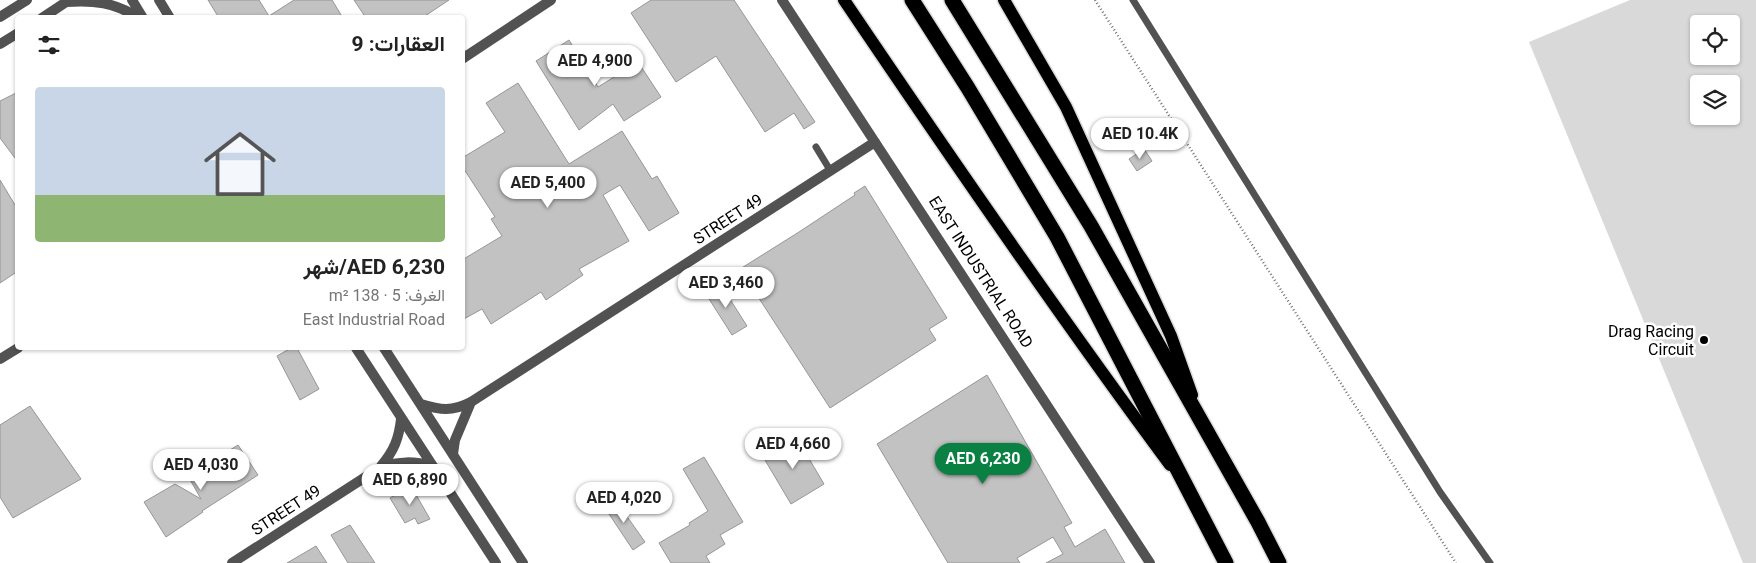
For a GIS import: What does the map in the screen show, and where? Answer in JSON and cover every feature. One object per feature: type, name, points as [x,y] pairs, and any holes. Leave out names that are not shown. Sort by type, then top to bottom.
[{"type":"highway","points":[[912,0],[968,88],[1057,237],[1226,563]]},
{"type":"highway","points":[[952,0],[1091,226],[1258,522],[1279,563]]},
{"type":"main road","points":[[844,0],[944,148],[1119,396],[1187,487]]},
{"type":"main road","points":[[1004,0],[1066,107],[1171,336],[1202,423]]},
{"type":"street","points":[[0,18],[27,0]]},
{"type":"street","points":[[46,15],[67,1],[88,0],[109,4],[134,15]]},
{"type":"street","points":[[132,0],[141,15]]},
{"type":"street","points":[[159,0],[168,15]]},
{"type":"street","points":[[163,0],[168,15]]},
{"type":"street","points":[[465,57],[551,0]]},
{"type":"street","name":"EAST INDUSTRIAL ROAD","points":[[782,0],[1150,563]]},
{"type":"street","points":[[0,44],[15,35]]},
{"type":"street","name":"STREET 49","points":[[421,404],[448,410],[460,408],[471,402],[875,142]]},
{"type":"street","points":[[0,359],[15,350]]},
{"type":"street","points":[[357,350],[496,563]]},
{"type":"street","points":[[385,350],[523,563]]},
{"type":"street","points":[[452,454],[455,440],[471,402]]},
{"type":"street","name":"STREET 49","points":[[381,467],[396,445],[402,419]]},
{"type":"street","name":"STREET 49","points":[[232,563],[381,467],[407,461],[433,466]]},
{"type":"lane","points":[[1133,0],[1440,492],[1490,563]]},
{"type":"lane","points":[[816,147],[830,170]]},
{"type":"path","points":[[1095,0],[1456,563]]},
{"type":"shaded area","name":"Drag Racing Circuit","points":[[1630,0],[1756,0],[1756,563],[1743,563],[1529,42]]},
{"type":"building","points":[[208,0],[259,0],[268,15],[217,15]]},
{"type":"building","points":[[294,0],[332,0],[341,15],[271,15]]},
{"type":"building","points":[[354,0],[449,0],[426,15],[364,15]]},
{"type":"building","points":[[651,0],[734,0],[815,122],[804,129],[794,113],[765,132],[716,56],[676,82],[631,13]]},
{"type":"building","points":[[569,40],[598,87],[638,62],[661,97],[624,121],[613,104],[579,130],[536,61]]},
{"type":"building","points":[[518,83],[569,164],[622,131],[652,179],[657,176],[679,213],[649,231],[620,185],[603,195],[629,241],[579,269],[583,275],[546,300],[541,292],[491,324],[482,309],[465,318],[465,258],[502,236],[491,219],[495,217],[465,171],[465,156],[505,132],[486,103]]},
{"type":"building","points":[[15,94],[15,158],[0,138],[0,101]]},
{"type":"building","points":[[1144,149],[1152,161],[1137,171],[1129,159]]},
{"type":"building","points":[[0,180],[15,205],[15,273],[0,283]]},
{"type":"building","points":[[865,186],[947,318],[929,329],[936,340],[830,408],[740,269],[855,195],[854,193]]},
{"type":"building","points":[[719,282],[747,326],[732,335],[704,291]]},
{"type":"building","points":[[288,350],[298,350],[319,389],[300,400],[277,356]]},
{"type":"building","points":[[987,375],[1072,523],[1064,527],[1075,547],[1105,529],[1125,563],[1046,563],[1063,554],[1053,537],[1017,558],[1020,563],[948,563],[877,444]]},
{"type":"building","points":[[30,406],[81,479],[13,518],[0,497],[0,425]]},
{"type":"building","points":[[795,435],[824,484],[791,504],[762,455]]},
{"type":"building","points":[[238,445],[258,475],[166,537],[144,502],[175,484],[201,499],[188,476]]},
{"type":"building","points":[[704,457],[743,522],[720,535],[725,544],[706,556],[710,563],[671,563],[659,543],[690,525],[689,523],[708,511],[683,469]]},
{"type":"building","points":[[411,486],[430,519],[418,524],[415,518],[405,523],[390,498]]},
{"type":"building","points":[[614,498],[645,542],[633,550],[603,505]]},
{"type":"building","points":[[350,525],[375,563],[348,563],[331,535]]},
{"type":"building","points":[[316,546],[327,563],[287,563]]},
{"type":"place","name":"Drag Racing Circuit","points":[[1704,340]]}]
